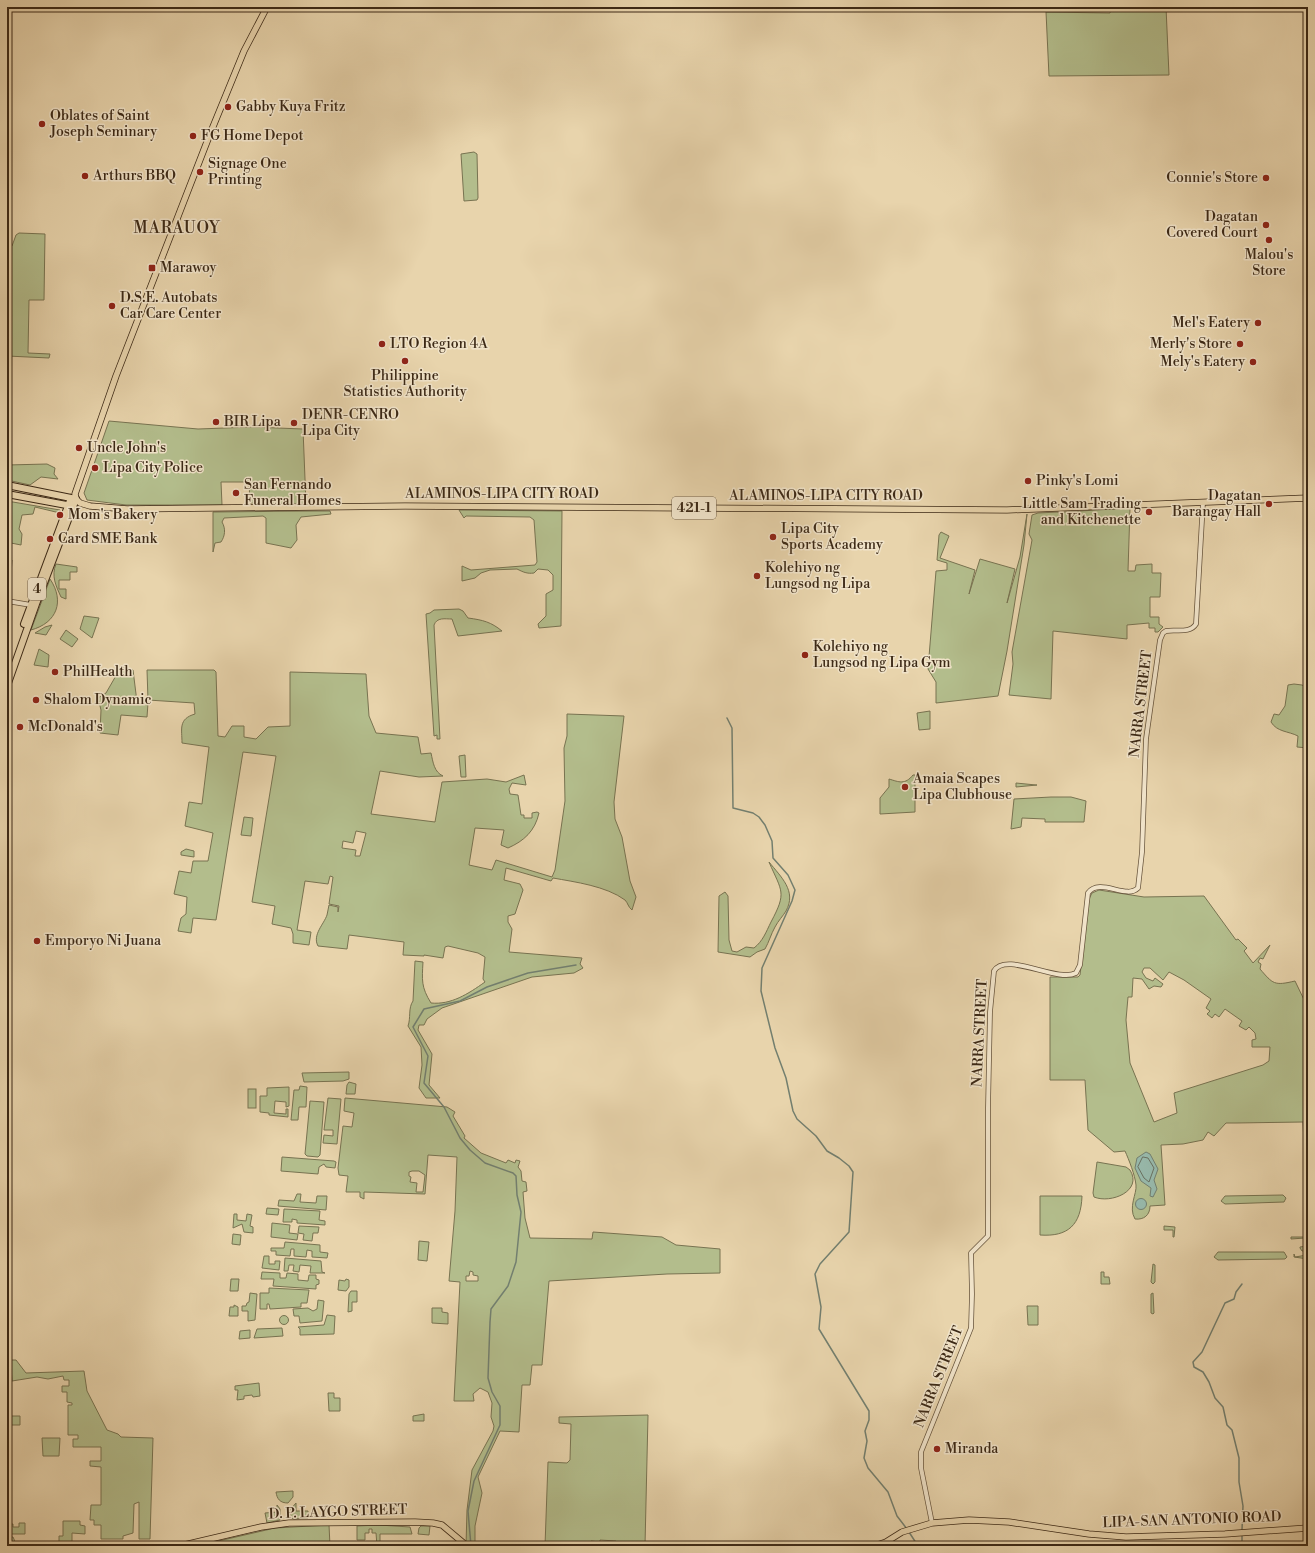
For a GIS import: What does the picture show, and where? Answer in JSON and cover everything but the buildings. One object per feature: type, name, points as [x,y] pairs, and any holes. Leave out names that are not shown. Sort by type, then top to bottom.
[{"type":"highway","points":[[7,485],[75,498]]},
{"type":"highway","points":[[7,494],[70,506]]},
{"type":"highway","name":"4","points":[[7,674],[31,605],[70,506],[75,498]]},
{"type":"highway","name":"4","points":[[7,686],[70,506]]},
{"type":"main road","name":"4","points":[[75,498],[116,376],[213,126],[244,51],[267,7]]},
{"type":"main road","name":"ALAMINOS-LIPA CITY ROAD","points":[[75,498],[103,507],[150,509],[405,506],[1011,510],[1308,498]]},
{"type":"main road","points":[[70,506],[75,498]]},
{"type":"main road","name":"LIPA-SAN ANTONIO ROAD","points":[[874,1546],[886,1542],[910,1529],[932,1523],[969,1520],[1009,1522],[1089,1534],[1126,1537],[1234,1533],[1308,1528]]},
{"type":"main road","name":"D. P. LAYGO STREET","points":[[180,1546],[280,1524],[415,1522],[442,1525],[467,1546]]},
{"type":"street","name":"NARRA STREET","points":[[932,1523],[921,1468],[921,1452],[971,1328],[971,1253],[988,1236],[988,1108],[992,977],[996,967],[1002,965],[1029,967],[1057,974],[1070,975],[1076,973],[1080,965],[1088,893],[1092,889],[1097,888],[1133,891],[1138,888],[1142,852],[1146,739],[1160,640],[1166,630],[1188,630],[1193,628],[1196,624],[1203,502]]},
{"type":"street","points":[[7,601],[22,602],[31,605]]},
{"type":"green space","points":[[1111,7],[1166,7],[1169,75],[1049,76],[1046,12],[1110,13]]},
{"type":"green space","points":[[474,152],[477,154],[478,198],[477,200],[464,201],[461,154]]},
{"type":"green space","points":[[19,233],[45,234],[44,300],[29,300],[28,353],[50,354],[49,358],[7,356],[7,242],[8,245],[12,246],[16,235]]},
{"type":"green space","points":[[109,421],[198,429],[252,427],[303,429],[306,504],[250,503],[249,482],[221,482],[222,505],[126,505],[87,500],[84,493]]},
{"type":"green space","points":[[47,464],[55,468],[54,474],[58,479],[41,477],[30,485],[7,480],[7,465]]},
{"type":"green space","points":[[7,501],[60,510],[60,513],[35,507],[33,514],[22,515],[19,529],[22,534],[21,545],[11,543],[11,552],[7,552],[7,531],[9,525],[7,524]]},
{"type":"green space","points":[[1130,508],[1128,571],[1135,571],[1136,565],[1152,564],[1152,573],[1161,573],[1160,597],[1150,597],[1150,617],[1159,617],[1159,624],[1163,627],[1158,632],[1155,632],[1155,628],[1149,628],[1149,623],[1127,625],[1127,639],[1053,631],[1051,699],[1009,695],[1013,664],[1012,652],[1032,540],[1029,534],[1032,515],[1038,513],[1058,512],[1061,517],[1063,516],[1064,512]]},
{"type":"green space","points":[[459,510],[562,511],[561,626],[539,628],[538,624],[546,616],[546,594],[553,590],[553,575],[548,570],[538,569],[532,573],[517,569],[490,570],[481,573],[475,578],[462,581],[462,566],[471,570],[535,565],[537,562],[534,520],[530,517],[466,516],[464,518]]},
{"type":"green space","points":[[330,511],[331,514],[301,517],[296,525],[297,540],[291,548],[266,543],[266,518],[263,516],[224,518],[222,522],[224,530],[223,537],[221,542],[215,543],[213,552],[213,512]]},
{"type":"green space","points":[[1027,514],[1024,545],[1007,651],[998,696],[936,703],[936,682],[928,669],[936,571],[947,570],[947,563],[937,560],[939,535],[941,532],[949,536],[940,558],[975,570],[969,594],[980,559],[1015,569],[1007,603],[1020,557]]},
{"type":"green space","points":[[7,560],[12,560],[11,574],[7,574]]},
{"type":"green space","points":[[56,564],[77,567],[77,572],[70,572],[70,580],[59,580],[59,589],[66,589],[66,599],[61,597],[57,589],[54,573]]},
{"type":"green space","points":[[50,579],[55,587],[57,595],[56,610],[47,622],[40,627],[31,630]]},
{"type":"green space","points":[[459,609],[463,611],[468,618],[494,625],[502,631],[458,636],[452,619],[442,619],[435,622],[440,739],[437,739],[437,735],[434,736],[426,614],[434,610]]},
{"type":"green space","points":[[84,616],[99,618],[92,638],[80,629]]},
{"type":"green space","points":[[52,625],[46,635],[35,633],[45,627]]},
{"type":"green space","points":[[66,630],[78,639],[72,647],[60,639]]},
{"type":"green space","points":[[39,649],[49,655],[48,667],[34,665]]},
{"type":"green space","points":[[121,667],[133,670],[137,702],[148,703],[147,717],[121,715],[118,735],[100,733],[101,710],[98,698],[106,693]]},
{"type":"green space","points":[[147,670],[214,670],[216,672],[218,736],[225,737],[232,726],[244,726],[244,737],[256,739],[268,727],[290,726],[290,672],[366,674],[369,716],[376,733],[418,737],[421,754],[431,753],[436,769],[443,776],[419,777],[380,771],[371,814],[435,822],[442,782],[487,779],[506,782],[524,775],[526,785],[512,783],[509,789],[510,794],[518,795],[521,815],[524,815],[524,818],[532,818],[532,813],[539,813],[532,830],[524,839],[508,848],[501,845],[504,830],[475,828],[469,865],[492,870],[496,860],[552,877],[555,870],[565,801],[564,748],[567,736],[567,714],[624,716],[614,802],[615,819],[622,837],[630,881],[636,897],[632,910],[625,900],[600,888],[553,878],[551,881],[506,868],[504,880],[520,884],[523,890],[515,914],[508,916],[508,922],[512,929],[509,952],[582,958],[580,964],[583,968],[574,973],[532,977],[442,1008],[427,1019],[424,1025],[419,1025],[418,1030],[432,1054],[429,1085],[440,1098],[426,1098],[419,1088],[422,1065],[421,1047],[408,1026],[411,1004],[413,1001],[415,961],[423,962],[422,979],[425,992],[431,1003],[438,1003],[459,998],[485,982],[483,979],[485,957],[478,953],[448,946],[445,947],[443,958],[424,955],[403,955],[404,942],[349,935],[347,949],[318,946],[316,938],[317,934],[327,915],[329,905],[338,907],[338,912],[339,906],[329,904],[333,877],[330,876],[328,884],[305,881],[297,930],[311,932],[309,945],[293,943],[291,928],[272,924],[275,906],[252,902],[276,756],[243,752],[216,920],[193,918],[191,933],[178,931],[181,918],[186,914],[187,897],[174,894],[179,871],[191,873],[193,861],[208,861],[213,833],[185,826],[189,802],[202,804],[209,747],[182,743],[182,725],[186,719],[195,714],[194,703],[148,700]],"holes":[[[356,831],[366,833],[360,856],[355,856],[356,850],[342,848],[343,841],[353,843]]]},
{"type":"green space","points":[[1288,685],[1302,685],[1308,688],[1308,748],[1297,747],[1298,736],[1276,728],[1271,722],[1274,714],[1279,715],[1285,706]]},
{"type":"green space","points":[[930,711],[930,729],[919,730],[917,713]]},
{"type":"green space","points":[[465,755],[466,777],[461,777],[459,756]]},
{"type":"green space","points":[[915,775],[915,812],[880,814],[880,798],[889,787],[889,779],[902,782]]},
{"type":"green space","points":[[1016,783],[1036,785],[1037,785],[1016,787]]},
{"type":"green space","points":[[1071,797],[1086,801],[1084,822],[1045,822],[1045,819],[1022,818],[1021,827],[1011,829],[1014,799]]},
{"type":"green space","points":[[244,817],[253,818],[251,836],[241,835]]},
{"type":"green space","points":[[186,849],[194,851],[194,857],[181,855],[181,852]]},
{"type":"green space","points":[[769,862],[783,879],[789,891],[790,897],[786,911],[772,932],[765,949],[750,957],[718,952],[719,896],[725,892],[728,896],[729,940],[732,951],[737,952],[746,947],[754,948],[764,936],[781,898],[780,886]]},
{"type":"green space","points":[[1099,890],[1144,897],[1204,896],[1236,940],[1238,939],[1247,948],[1244,951],[1253,963],[1270,945],[1263,959],[1260,958],[1258,962],[1261,964],[1260,969],[1271,981],[1282,983],[1295,981],[1308,1008],[1308,1136],[1305,1137],[1305,1143],[1303,1122],[1226,1123],[1214,1136],[1208,1132],[1203,1140],[1183,1144],[1161,1145],[1165,1205],[1150,1206],[1148,1214],[1144,1218],[1138,1219],[1135,1219],[1132,1210],[1136,1185],[1132,1168],[1125,1151],[1114,1152],[1088,1130],[1085,1080],[1050,1080],[1050,977],[1078,977],[1080,975],[1089,899],[1092,893]],"holes":[[[1144,968],[1150,968],[1163,980],[1169,972],[1184,980],[1211,999],[1206,1008],[1210,1011],[1207,1014],[1212,1018],[1215,1014],[1219,1017],[1225,1009],[1242,1021],[1239,1026],[1246,1030],[1249,1027],[1255,1033],[1256,1039],[1252,1040],[1252,1047],[1270,1047],[1269,1061],[1263,1065],[1174,1093],[1177,1113],[1154,1122],[1130,1063],[1126,1020],[1128,997],[1132,997],[1133,978],[1142,979],[1149,989],[1154,986],[1161,987],[1163,984],[1155,978],[1153,981],[1146,978],[1142,972]]]},
{"type":"green space","points":[[349,1072],[349,1079],[343,1081],[304,1082],[302,1073]]},
{"type":"green space","points":[[349,1082],[356,1084],[355,1094],[346,1094],[347,1085]]},
{"type":"green space","points":[[300,1086],[307,1087],[306,1107],[299,1107],[298,1120],[291,1120],[294,1090],[299,1090]]},
{"type":"green space","points":[[289,1087],[289,1106],[286,1107],[286,1102],[275,1101],[274,1113],[286,1114],[286,1109],[288,1109],[288,1117],[269,1115],[269,1113],[260,1112],[260,1096],[267,1096],[267,1088]]},
{"type":"green space","points":[[248,1089],[256,1089],[256,1108],[248,1108]]},
{"type":"green space","points":[[328,1098],[341,1099],[337,1144],[323,1143],[324,1135],[333,1136],[333,1130],[324,1130]]},
{"type":"green space","points":[[345,1098],[447,1107],[455,1112],[453,1116],[465,1136],[464,1138],[481,1153],[506,1163],[508,1160],[515,1163],[516,1160],[520,1161],[518,1167],[521,1171],[522,1181],[526,1182],[527,1191],[523,1192],[525,1218],[530,1238],[592,1239],[593,1232],[662,1237],[676,1245],[720,1249],[720,1273],[667,1274],[549,1281],[542,1365],[532,1365],[530,1385],[522,1385],[519,1432],[500,1431],[478,1477],[482,1493],[475,1526],[475,1546],[466,1546],[467,1510],[472,1470],[493,1431],[494,1426],[491,1417],[492,1403],[488,1392],[480,1388],[473,1394],[474,1401],[454,1401],[460,1282],[449,1281],[455,1211],[457,1157],[428,1155],[425,1194],[364,1192],[364,1199],[360,1197],[360,1192],[346,1192],[348,1176],[339,1175],[338,1168],[343,1126],[352,1127],[354,1113],[344,1111]],"holes":[[[419,1171],[425,1175],[423,1192],[416,1192],[417,1183],[410,1182],[411,1177],[409,1176],[409,1172]],[[470,1271],[473,1272],[473,1275],[478,1276],[478,1281],[466,1281],[466,1276],[469,1276]]]},
{"type":"green space","points":[[310,1101],[324,1102],[320,1155],[318,1157],[307,1156],[305,1154]]},
{"type":"green space","points":[[282,1157],[336,1162],[335,1168],[326,1167],[324,1164],[319,1167],[318,1174],[281,1171]]},
{"type":"green space","points":[[1097,1162],[1126,1167],[1130,1170],[1133,1177],[1129,1190],[1109,1199],[1094,1197],[1093,1193]]},
{"type":"green space","points":[[297,1194],[301,1194],[300,1202],[316,1203],[317,1196],[327,1196],[326,1210],[278,1206],[279,1200],[294,1201]]},
{"type":"green space","points":[[1283,1195],[1286,1198],[1284,1202],[1225,1204],[1221,1201],[1225,1196]]},
{"type":"green space","points":[[1040,1196],[1082,1196],[1079,1215],[1076,1222],[1065,1231],[1058,1234],[1040,1235]]},
{"type":"green space","points":[[267,1208],[279,1209],[278,1215],[266,1214]]},
{"type":"green space","points":[[284,1209],[320,1211],[319,1220],[325,1221],[325,1225],[297,1223],[297,1220],[292,1219],[292,1222],[283,1222]]},
{"type":"green space","points":[[234,1214],[237,1214],[237,1220],[246,1221],[247,1214],[252,1215],[250,1226],[253,1227],[253,1233],[244,1232],[242,1224],[233,1228]]},
{"type":"green space","points":[[272,1223],[290,1225],[289,1233],[298,1234],[297,1240],[271,1237]]},
{"type":"green space","points":[[299,1226],[319,1227],[318,1233],[313,1233],[312,1241],[303,1240],[304,1234],[298,1233]]},
{"type":"green space","points":[[1164,1226],[1175,1227],[1174,1237],[1173,1230],[1164,1230]]},
{"type":"green space","points":[[233,1234],[241,1235],[240,1245],[232,1244]]},
{"type":"green space","points":[[1291,1237],[1308,1237],[1308,1259],[1294,1257],[1294,1254],[1295,1257],[1307,1255],[1307,1251],[1302,1251],[1300,1248],[1307,1246],[1305,1238],[1291,1239]]},
{"type":"green space","points":[[419,1241],[429,1242],[427,1261],[418,1260]]},
{"type":"green space","points":[[285,1242],[320,1245],[320,1252],[328,1253],[327,1258],[312,1257],[312,1251],[307,1250],[306,1257],[294,1256],[294,1249],[291,1249],[290,1256],[276,1255],[276,1251],[271,1251],[271,1248],[284,1248]]},
{"type":"green space","points":[[1218,1252],[1284,1252],[1287,1257],[1285,1259],[1218,1260],[1214,1257]]},
{"type":"green space","points":[[264,1256],[269,1256],[269,1264],[275,1264],[275,1261],[280,1261],[279,1270],[262,1268]]},
{"type":"green space","points":[[285,1258],[321,1261],[322,1272],[325,1273],[310,1273],[311,1266],[300,1265],[299,1272],[293,1271],[294,1265],[289,1265],[288,1271],[284,1271]]},
{"type":"green space","points":[[1153,1264],[1155,1265],[1155,1282],[1153,1284],[1151,1282]]},
{"type":"green space","points":[[262,1272],[280,1273],[280,1278],[286,1278],[287,1273],[298,1274],[298,1280],[308,1281],[309,1275],[316,1275],[316,1279],[319,1280],[319,1284],[316,1285],[316,1289],[273,1286],[274,1279],[261,1279]]},
{"type":"green space","points":[[1101,1272],[1104,1272],[1104,1277],[1109,1277],[1110,1284],[1101,1284]]},
{"type":"green space","points":[[231,1279],[239,1279],[238,1291],[230,1291]]},
{"type":"green space","points":[[346,1279],[349,1280],[349,1287],[346,1291],[338,1290],[339,1280],[345,1281]]},
{"type":"green space","points":[[269,1288],[309,1290],[307,1303],[301,1303],[301,1307],[270,1309],[269,1304],[267,1304],[267,1309],[260,1309],[260,1293],[269,1293]]},
{"type":"green space","points":[[351,1291],[357,1291],[357,1302],[352,1302],[352,1311],[348,1312],[349,1294]]},
{"type":"green space","points":[[250,1293],[257,1294],[255,1320],[248,1321],[248,1311],[242,1311],[242,1306],[246,1306],[249,1302]]},
{"type":"green space","points":[[1153,1293],[1153,1314],[1151,1313],[1151,1294]]},
{"type":"green space","points":[[318,1300],[324,1301],[322,1321],[300,1323],[299,1316],[294,1316],[293,1309],[308,1308],[313,1311],[317,1309]]},
{"type":"green space","points":[[234,1305],[238,1307],[238,1316],[229,1316],[230,1307],[234,1307]]},
{"type":"green space","points":[[1027,1306],[1038,1306],[1038,1325],[1028,1325]]},
{"type":"green space","points":[[432,1308],[442,1308],[442,1312],[448,1313],[448,1324],[432,1323]]},
{"type":"green space","points":[[327,1315],[335,1316],[334,1334],[300,1335],[300,1329],[298,1327],[324,1325]]},
{"type":"green space","points":[[282,1316],[286,1316],[288,1320],[286,1324],[282,1324],[280,1322],[280,1318]]},
{"type":"green space","points":[[282,1328],[283,1336],[254,1338],[257,1329]]},
{"type":"green space","points":[[250,1330],[250,1338],[239,1339],[240,1331]]},
{"type":"green space","points":[[7,1360],[16,1360],[26,1373],[84,1371],[87,1391],[107,1430],[118,1434],[121,1437],[153,1438],[150,1539],[139,1539],[139,1502],[134,1504],[133,1533],[123,1536],[123,1539],[101,1539],[101,1525],[94,1525],[94,1520],[90,1520],[91,1505],[101,1505],[101,1467],[90,1466],[90,1461],[101,1461],[101,1447],[73,1447],[73,1439],[78,1439],[78,1435],[68,1435],[68,1405],[72,1405],[72,1403],[67,1402],[67,1392],[62,1392],[62,1386],[69,1386],[69,1380],[64,1380],[63,1376],[48,1379],[37,1377],[12,1381],[11,1366],[7,1365]]},
{"type":"green space","points":[[259,1383],[260,1396],[244,1396],[244,1399],[237,1400],[238,1390],[235,1390],[235,1386]]},
{"type":"green space","points":[[328,1393],[334,1393],[334,1398],[340,1398],[340,1411],[329,1411]]},
{"type":"green space","points":[[424,1414],[424,1421],[413,1421],[413,1416]]},
{"type":"green space","points":[[648,1415],[645,1546],[617,1546],[616,1541],[600,1540],[600,1542],[591,1541],[591,1546],[545,1546],[548,1462],[567,1463],[570,1460],[571,1424],[559,1423],[559,1417]]},
{"type":"green space","points":[[9,1416],[20,1416],[20,1425],[8,1425]]},
{"type":"green space","points":[[42,1438],[60,1438],[59,1456],[43,1456]]},
{"type":"green space","points":[[293,1491],[293,1497],[288,1503],[279,1500],[277,1497],[276,1492]]},
{"type":"green space","points":[[296,1503],[296,1511],[308,1511],[308,1518],[291,1518],[290,1510]]},
{"type":"green space","points":[[277,1505],[280,1509],[280,1520],[267,1523],[265,1513],[277,1512]]},
{"type":"green space","points":[[7,1521],[9,1521],[9,1524],[13,1524],[13,1527],[19,1527],[19,1523],[25,1523],[25,1534],[8,1534]]},
{"type":"green space","points":[[63,1521],[80,1521],[80,1525],[85,1526],[85,1534],[72,1533],[72,1542],[59,1546],[59,1536],[63,1536]]},
{"type":"green space","points":[[329,1525],[330,1546],[201,1545],[275,1528]]},
{"type":"green space","points":[[379,1525],[410,1527],[412,1534],[380,1534],[380,1546],[377,1546],[376,1533],[372,1533],[372,1529],[369,1529],[369,1533],[365,1533],[365,1540],[357,1540],[357,1526]]},
{"type":"green space","points":[[421,1526],[430,1526],[429,1535],[418,1534]]},
{"type":"green space","points":[[7,1537],[13,1537],[17,1546],[7,1546]]},
{"type":"water","points":[[1146,1152],[1150,1154],[1158,1169],[1154,1180],[1157,1189],[1153,1197],[1150,1196],[1151,1188],[1141,1181],[1135,1168],[1137,1158]]},
{"type":"water","points":[[1141,1198],[1145,1200],[1147,1204],[1145,1208],[1141,1210],[1137,1208],[1135,1204],[1137,1200]]},
{"type":"waterway","points":[[727,718],[732,728],[733,808],[753,813],[759,817],[765,825],[772,841],[773,858],[788,875],[795,890],[792,901],[762,968],[761,991],[775,1048],[786,1078],[793,1111],[797,1119],[816,1136],[827,1151],[849,1166],[853,1172],[849,1232],[820,1264],[815,1274],[821,1307],[819,1329],[869,1411],[869,1420],[865,1431],[867,1441],[864,1458],[868,1468],[888,1492],[897,1516],[907,1529]]},
{"type":"waterway","points":[[471,1546],[468,1511],[474,1481],[500,1425],[500,1406],[492,1392],[488,1378],[491,1309],[508,1286],[516,1262],[521,1212],[517,1195],[516,1176],[513,1173],[485,1163],[470,1150],[460,1138],[444,1107],[424,1083],[428,1056],[413,1027],[424,1009],[460,1001],[487,987],[528,973],[576,965]]},
{"type":"waterway","points":[[1242,1284],[1236,1292],[1234,1299],[1225,1303],[1202,1352],[1193,1362],[1194,1367],[1203,1372],[1209,1382],[1215,1398],[1223,1407],[1227,1425],[1232,1430],[1239,1458],[1239,1482],[1243,1506],[1242,1530]]},
{"type":"waterway","points":[[909,1532],[918,1546]]},
{"type":"waterway","points":[[1242,1534],[1242,1546]]},
{"type":"place","name":"Gabby Kuya Fritz","points":[[228,107]]},
{"type":"place","name":"Oblates of Saint Joseph Seminary","points":[[42,124]]},
{"type":"place","name":"FG Home Depot","points":[[193,136]]},
{"type":"place","name":"Signage One Printing","points":[[200,172]]},
{"type":"place","name":"Arthurs BBQ","points":[[85,176]]},
{"type":"place","name":"Connie's Store","points":[[1266,178]]},
{"type":"place","name":"Dagatan Covered Court","points":[[1266,225]]},
{"type":"place","name":"Malou's Store","points":[[1269,240]]},
{"type":"place","name":"Marawoy","points":[[152,268]]},
{"type":"place","name":"D.S.E. Autobats Car Care Center","points":[[112,306]]},
{"type":"place","name":"Mel's Eatery","points":[[1258,323]]},
{"type":"place","name":"LTO Region 4A","points":[[382,344]]},
{"type":"place","name":"Merly's Store","points":[[1240,344]]},
{"type":"place","name":"Philippine Statistics Authority","points":[[405,361]]},
{"type":"place","name":"Mely's Eatery","points":[[1253,362]]},
{"type":"place","name":"BIR Lipa","points":[[216,422]]},
{"type":"place","name":"DENR-CENRO Lipa City","points":[[294,423]]},
{"type":"place","name":"Uncle John's","points":[[79,448]]},
{"type":"place","name":"Lipa City Police","points":[[95,468]]},
{"type":"place","name":"Pinky's Lomi","points":[[1028,481]]},
{"type":"place","name":"San Fernando Funeral Homes","points":[[236,493]]},
{"type":"place","name":"Dagatan Barangay Hall","points":[[1269,504]]},
{"type":"place","name":"Little Sam Trading and Kitchenette","points":[[1149,512]]},
{"type":"place","name":"Mom's Bakery","points":[[60,515]]},
{"type":"place","name":"Lipa City Sports Academy","points":[[773,537]]},
{"type":"place","name":"Card SME Bank","points":[[50,539]]},
{"type":"place","name":"Kolehiyo ng Lungsod ng Lipa","points":[[757,576]]},
{"type":"place","name":"Kolehiyo ng Lungsod ng Lipa Gym","points":[[805,655]]},
{"type":"place","name":"PhilHealth","points":[[55,672]]},
{"type":"place","name":"Shalom Dynamic","points":[[36,700]]},
{"type":"place","name":"McDonald's","points":[[20,727]]},
{"type":"place","name":"Amaia Scapes Lipa Clubhouse","points":[[905,787]]},
{"type":"place","name":"Emporyo Ni Juana","points":[[37,941]]},
{"type":"place","name":"Miranda","points":[[937,1449]]},
{"type":"district","name":"MARAUOY","points":[[177,228]]}]
